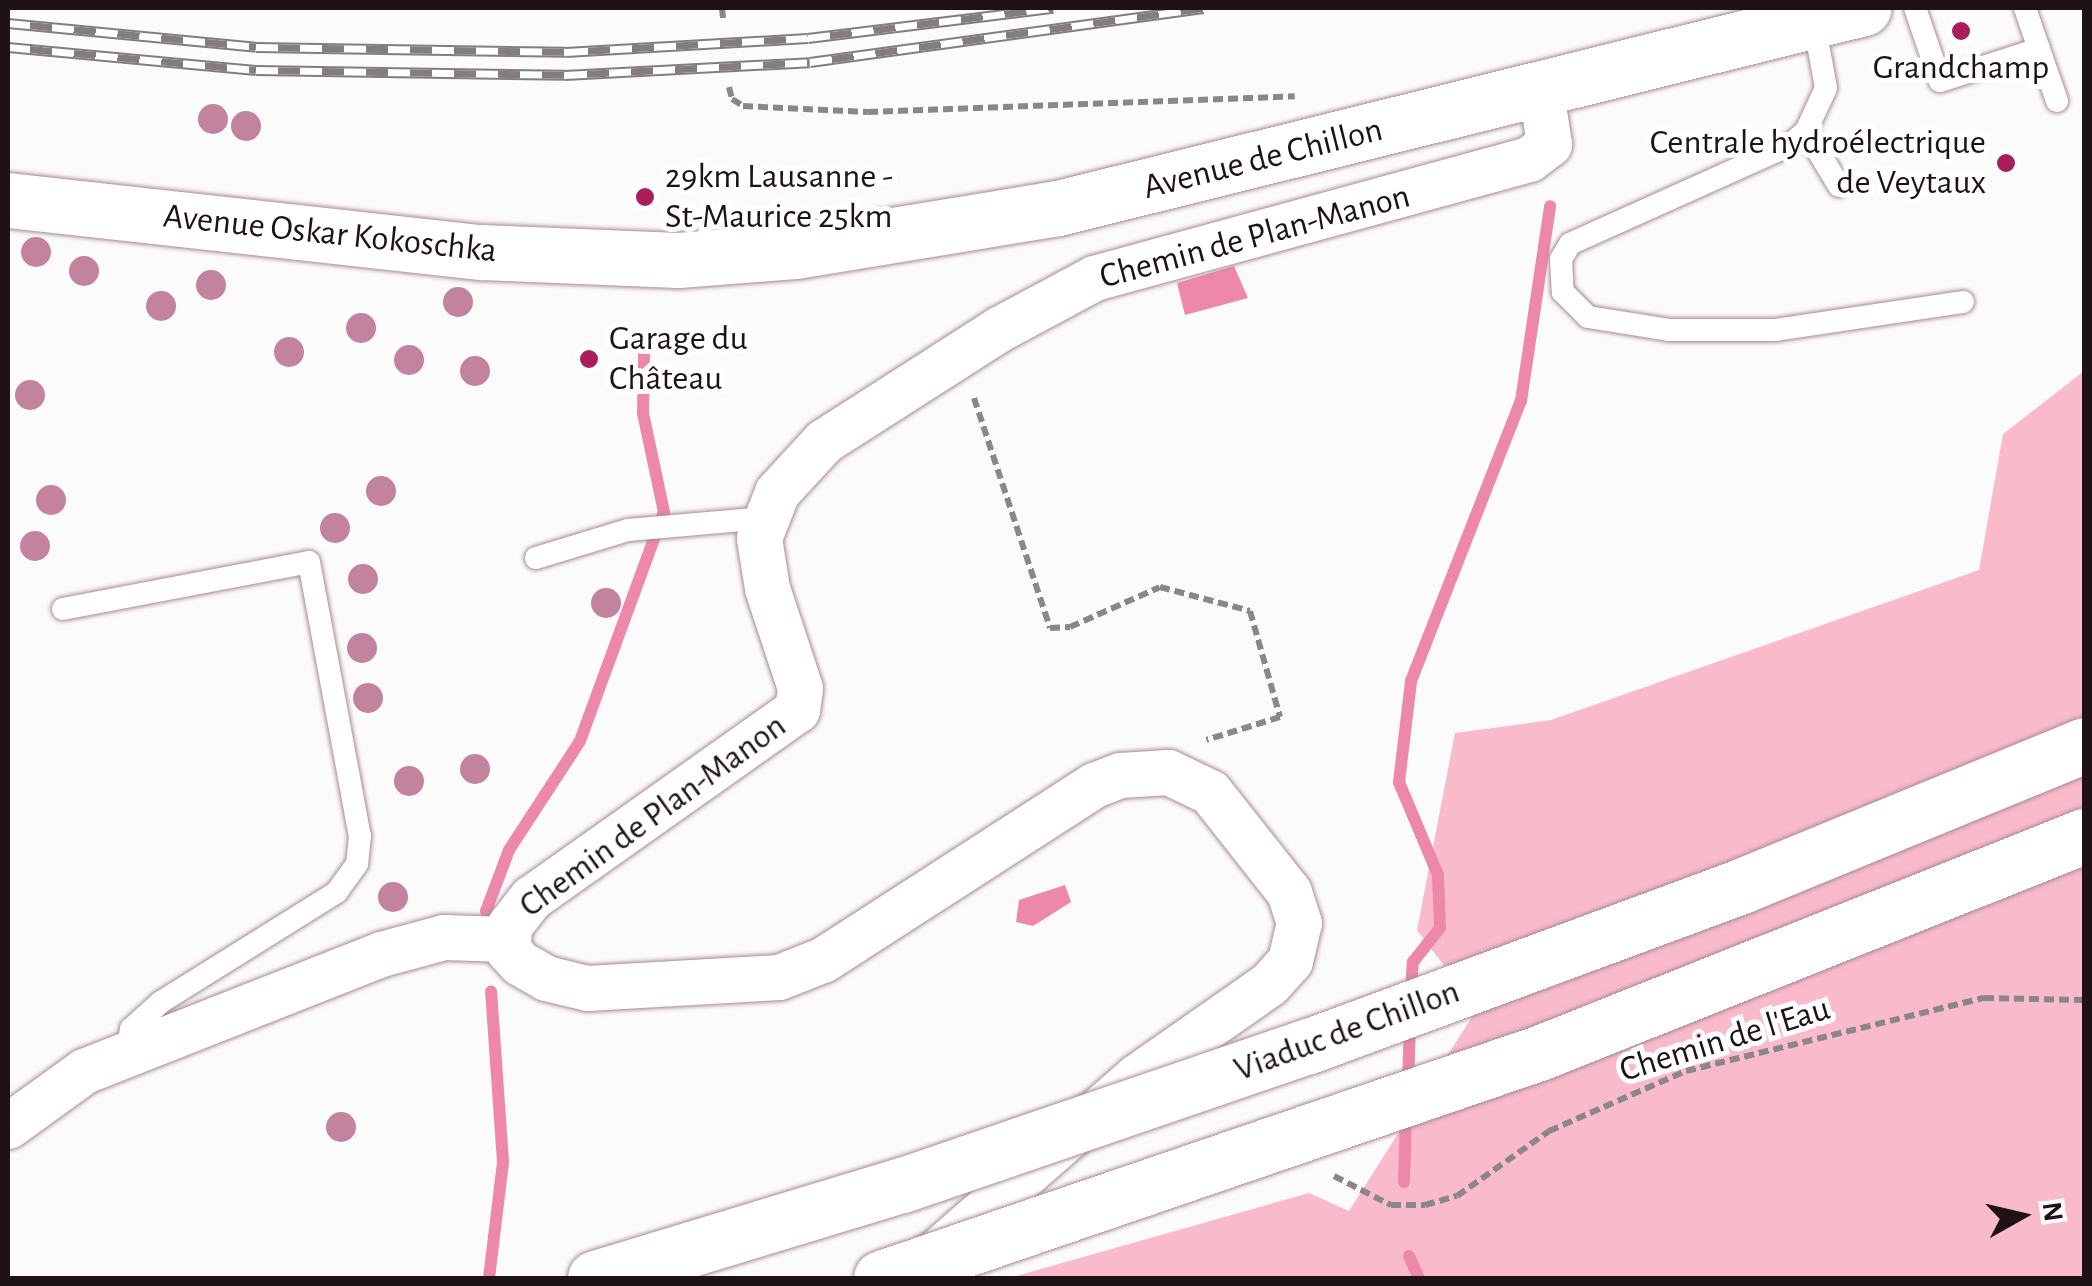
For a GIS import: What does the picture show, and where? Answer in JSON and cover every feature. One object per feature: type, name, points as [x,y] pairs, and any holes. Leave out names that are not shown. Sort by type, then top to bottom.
[{"type":"main road","name":"Avenue de Chillon","points":[[652,259],[914,237],[1541,92],[1839,15]]},
{"type":"main road","name":"Avenue Oskar Kokoschka","points":[[8,200],[482,252],[652,259]]},
{"type":"main road","name":"Viaduc de Chillon","points":[[594,1278],[902,1185],[1309,1046],[1741,886],[2084,745]]},
{"type":"main road","points":[[881,1278],[1540,1053],[2084,836]]},
{"type":"street","name":"Chemin de Plan-Manon","points":[[1168,772],[1120,775],[1094,785],[794,973],[587,988],[533,972],[511,954],[506,939],[514,915],[531,898],[783,723],[800,704],[762,568],[765,518],[787,478],[824,442],[960,354],[1110,272],[1530,159],[1549,144],[1541,92]]},
{"type":"street","points":[[906,1278],[1136,1078],[1269,984],[1290,960],[1299,923],[1274,866],[1210,792],[1168,772]]},
{"type":"street","points":[[8,1126],[69,1079],[126,1053],[404,946],[444,938],[506,939]]},
{"type":"lane","points":[[1915,8],[1940,82],[2039,49]]},
{"type":"lane","points":[[2025,8],[2056,101]]},
{"type":"lane","points":[[1839,15],[1826,88],[1806,131],[1790,145],[1570,244],[1560,276],[1573,305],[1619,326],[1775,330],[1963,302]]},
{"type":"lane","points":[[1806,131],[1839,186]]},
{"type":"lane","points":[[536,558],[628,530],[688,521],[765,518]]},
{"type":"lane","points":[[63,609],[308,562],[360,836],[357,864],[336,892],[160,1002],[130,1029],[126,1053]]},
{"type":"path","points":[[722,8],[723,18]]},
{"type":"path","points":[[729,86],[732,99],[743,106],[868,112],[1267,93],[1308,97]]},
{"type":"path","points":[[960,354],[1050,628],[1070,628],[1160,587],[1250,611],[1280,717],[1179,748],[1168,772]]},
{"type":"path","name":"Chemin de l'Eau","points":[[1324,1171],[1392,1205],[1426,1205],[1457,1196],[1566,1122],[1686,1072],[1984,998],[2084,1000]]},
{"type":"shaded area","points":[[1234,266],[1248,298],[1185,315],[1177,283]]},
{"type":"shaded area","points":[[2084,371],[2084,1278],[1009,1278],[1309,1193],[1349,1211],[1477,1009],[1417,930],[1455,733],[1551,720],[1979,570],[2003,434]]},
{"type":"shaded area","points":[[1065,885],[1071,902],[1033,926],[1016,922],[1019,900]]},
{"type":"waterway","points":[[1411,995],[1413,962],[1440,928],[1438,875],[1399,782],[1411,681],[1521,401],[1550,206]]},
{"type":"waterway","points":[[486,911],[509,850],[580,741],[664,512],[643,413],[644,354]]},
{"type":"waterway","points":[[489,1278],[503,1162],[491,991]]},
{"type":"waterway","points":[[1408,1085],[1410,1025]]},
{"type":"waterway","points":[[1404,1182],[1406,1114]]},
{"type":"waterway","points":[[1409,1256],[1419,1278]]},
{"type":"railway","points":[[8,23],[256,47],[566,52],[808,38],[1053,8]]},
{"type":"railway","points":[[8,47],[256,70],[565,75],[810,62],[1203,8]]},
{"type":"place","name":"Grandchamp","points":[[1961,31]]},
{"type":"place","name":"Centrale hydroélectrique de Veytaux","points":[[2006,163]]},
{"type":"place","name":"29km Lausanne - St-Maurice 25km","points":[[645,197]]},
{"type":"place","name":"Garage du Château","points":[[589,359]]}]
